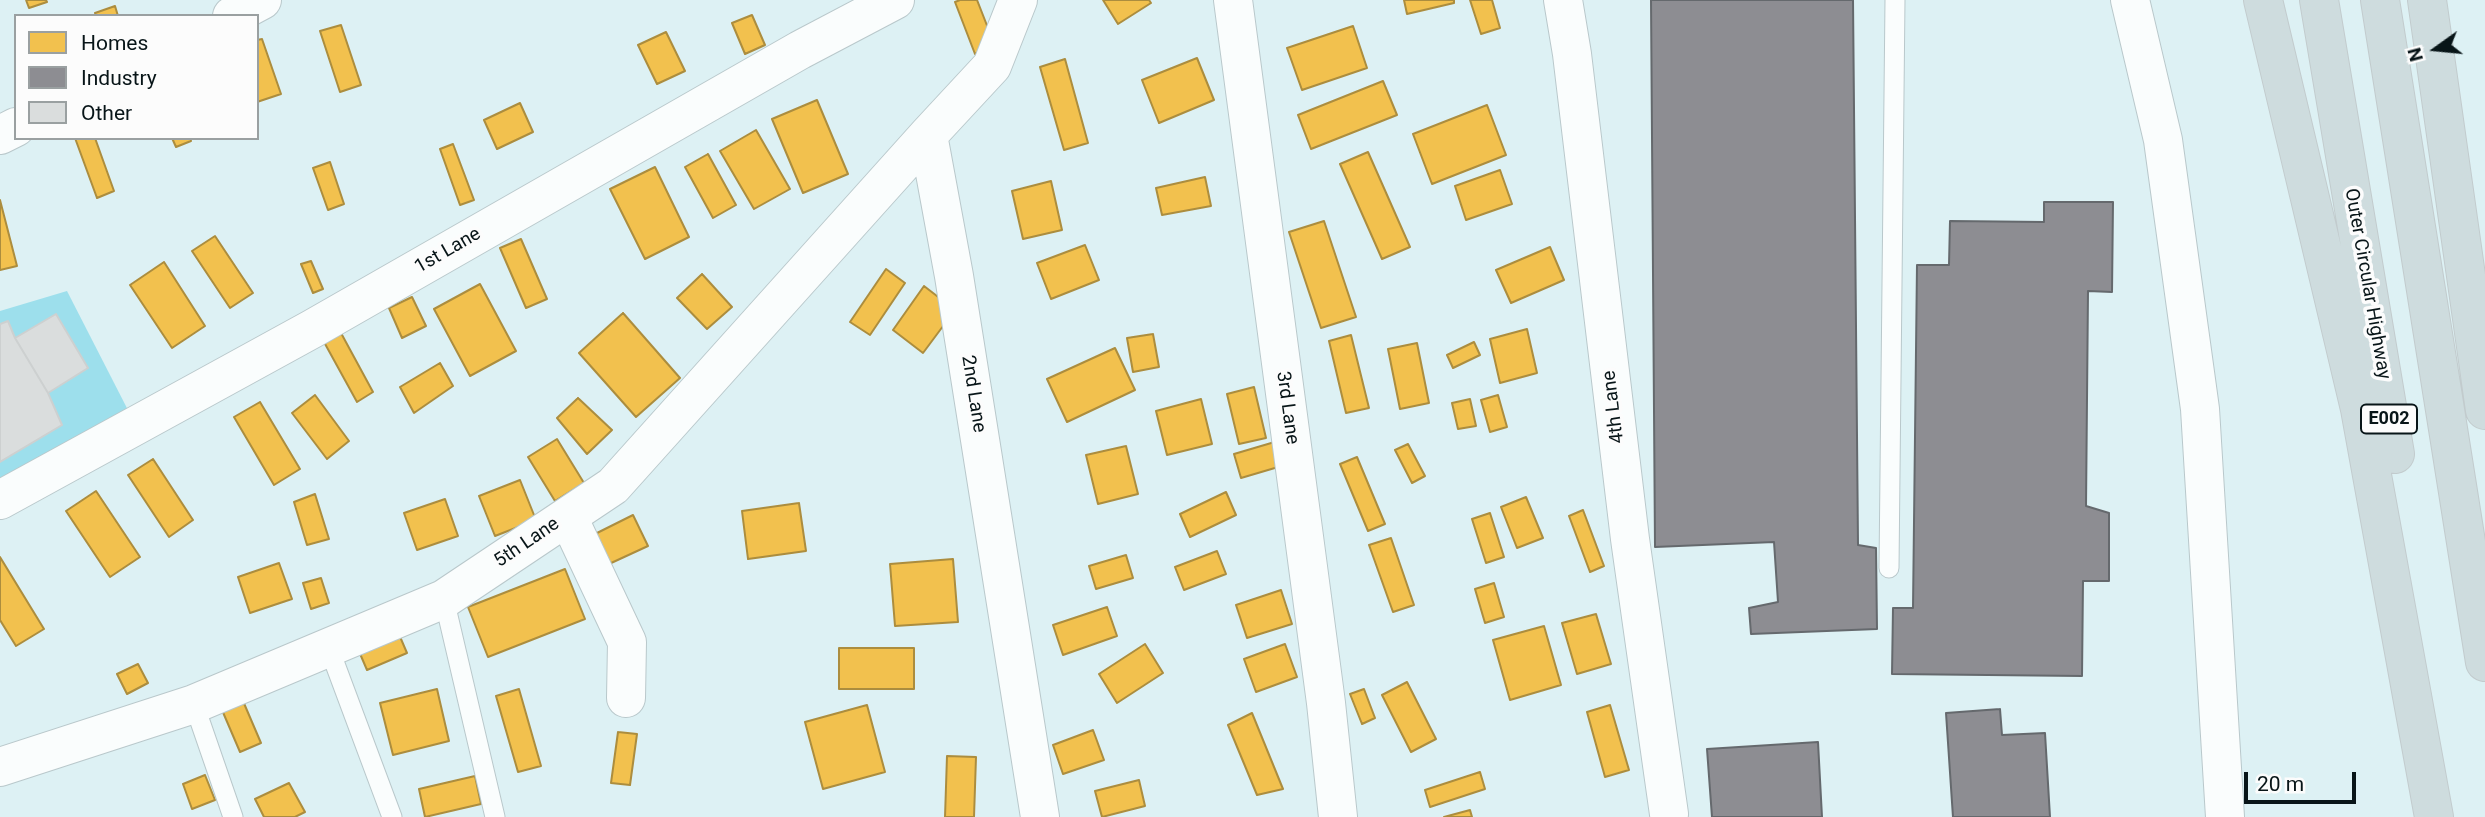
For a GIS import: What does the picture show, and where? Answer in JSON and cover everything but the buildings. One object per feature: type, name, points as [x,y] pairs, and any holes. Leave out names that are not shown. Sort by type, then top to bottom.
[{"type":"highway","points":[[2427,0],[2485,410]]},
{"type":"highway","name":"E002","points":[[2380,4],[2485,662]]},
{"type":"highway","name":"Outer Circular Highway","points":[[2321,11],[2456,817]]},
{"type":"highway","points":[[2267,14],[2360,409],[2434,817]]},
{"type":"street","points":[[236,14],[262,0]]},
{"type":"street","name":"1st Lane","points":[[0,500],[312,329],[800,50],[895,0]]},
{"type":"street","points":[[928,135],[992,66],[1018,0]]},
{"type":"street","name":"3rd Lane","points":[[1233,0],[1325,689],[1338,817]]},
{"type":"street","name":"4th Lane","points":[[1563,0],[1572,54],[1630,539],[1669,814]]},
{"type":"street","points":[[2130,0],[2163,139],[2200,409],[2225,817]]},
{"type":"street","name":"5th Lane","points":[[0,767],[194,704],[443,599],[613,486],[928,135]]},
{"type":"street","name":"2nd Lane","points":[[928,135],[954,276],[1040,817]]},
{"type":"street","points":[[568,516],[627,642],[626,698]]},
{"type":"lane","points":[[1889,568],[1895,0]]},
{"type":"lane","points":[[443,599],[495,817]]},
{"type":"lane","points":[[329,648],[392,817]]},
{"type":"lane","points":[[194,704],[233,817]]},
{"type":"shaded area","points":[[67,291],[131,416],[0,479],[0,311]]}]
